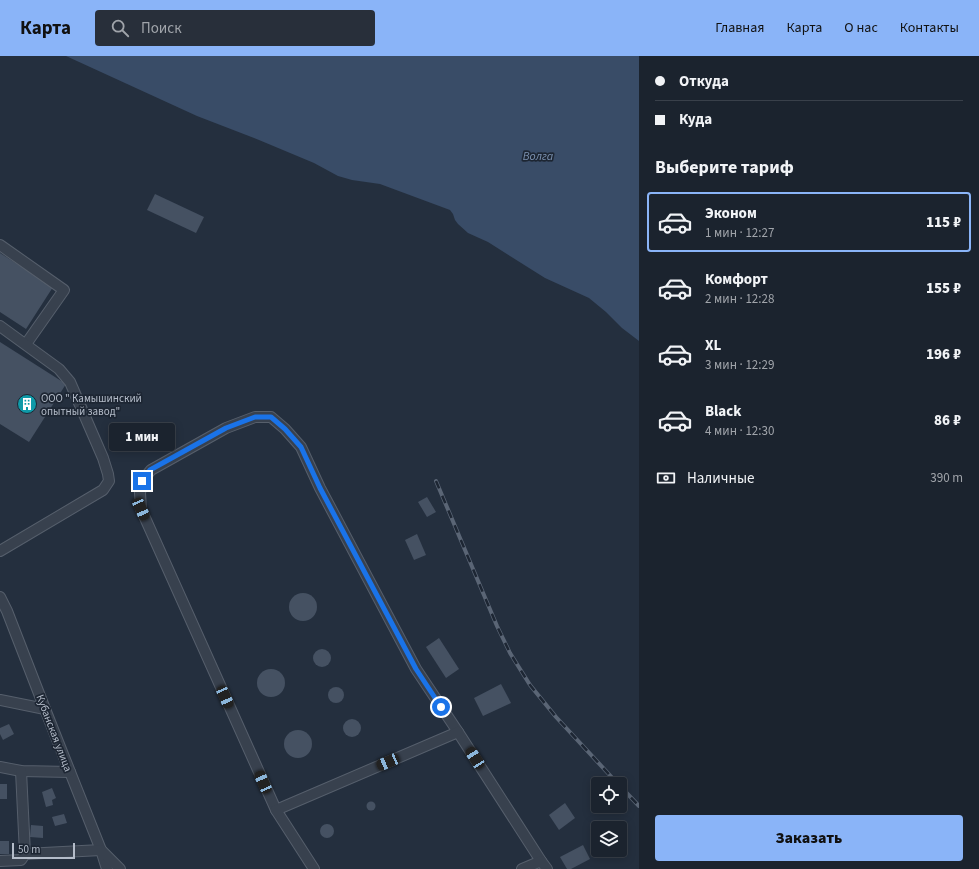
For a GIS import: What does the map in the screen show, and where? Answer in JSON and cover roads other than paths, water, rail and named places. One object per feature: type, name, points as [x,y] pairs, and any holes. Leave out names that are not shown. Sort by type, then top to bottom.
[{"type":"street","points":[[0,245],[64,290],[26,344]]},
{"type":"street","points":[[0,326],[59,369],[70,382],[103,458],[109,481],[103,490],[0,551]]},
{"type":"street","points":[[314,869],[276,810],[141,509],[140,493],[142,481],[150,470],[226,428],[255,417],[271,417],[285,429],[301,447],[320,488],[416,669],[544,865],[522,869]]},
{"type":"street","name":"Кубанская улица","points":[[0,597],[7,611],[101,850],[107,869]]},
{"type":"street","points":[[0,700],[45,709]]},
{"type":"street","points":[[276,810],[458,732]]},
{"type":"street","points":[[0,767],[21,771],[70,772]]},
{"type":"street","points":[[21,771],[22,861]]},
{"type":"street","points":[[0,861],[22,861],[101,850],[120,869]]},
{"type":"water","name":"Волга","points":[[66,56],[639,56],[639,341],[622,328],[589,298],[545,278],[488,242],[468,233],[458,224],[450,210],[380,184],[352,180],[338,176],[314,163],[197,116]]},
{"type":"railway","points":[[436,481],[497,626],[510,653],[530,685],[556,717],[612,777]]},
{"type":"railway","points":[[627,793],[639,806]]},
{"type":"place","name":"ООО \" Камышинский опытный завод\"","points":[[27,404]]}]
